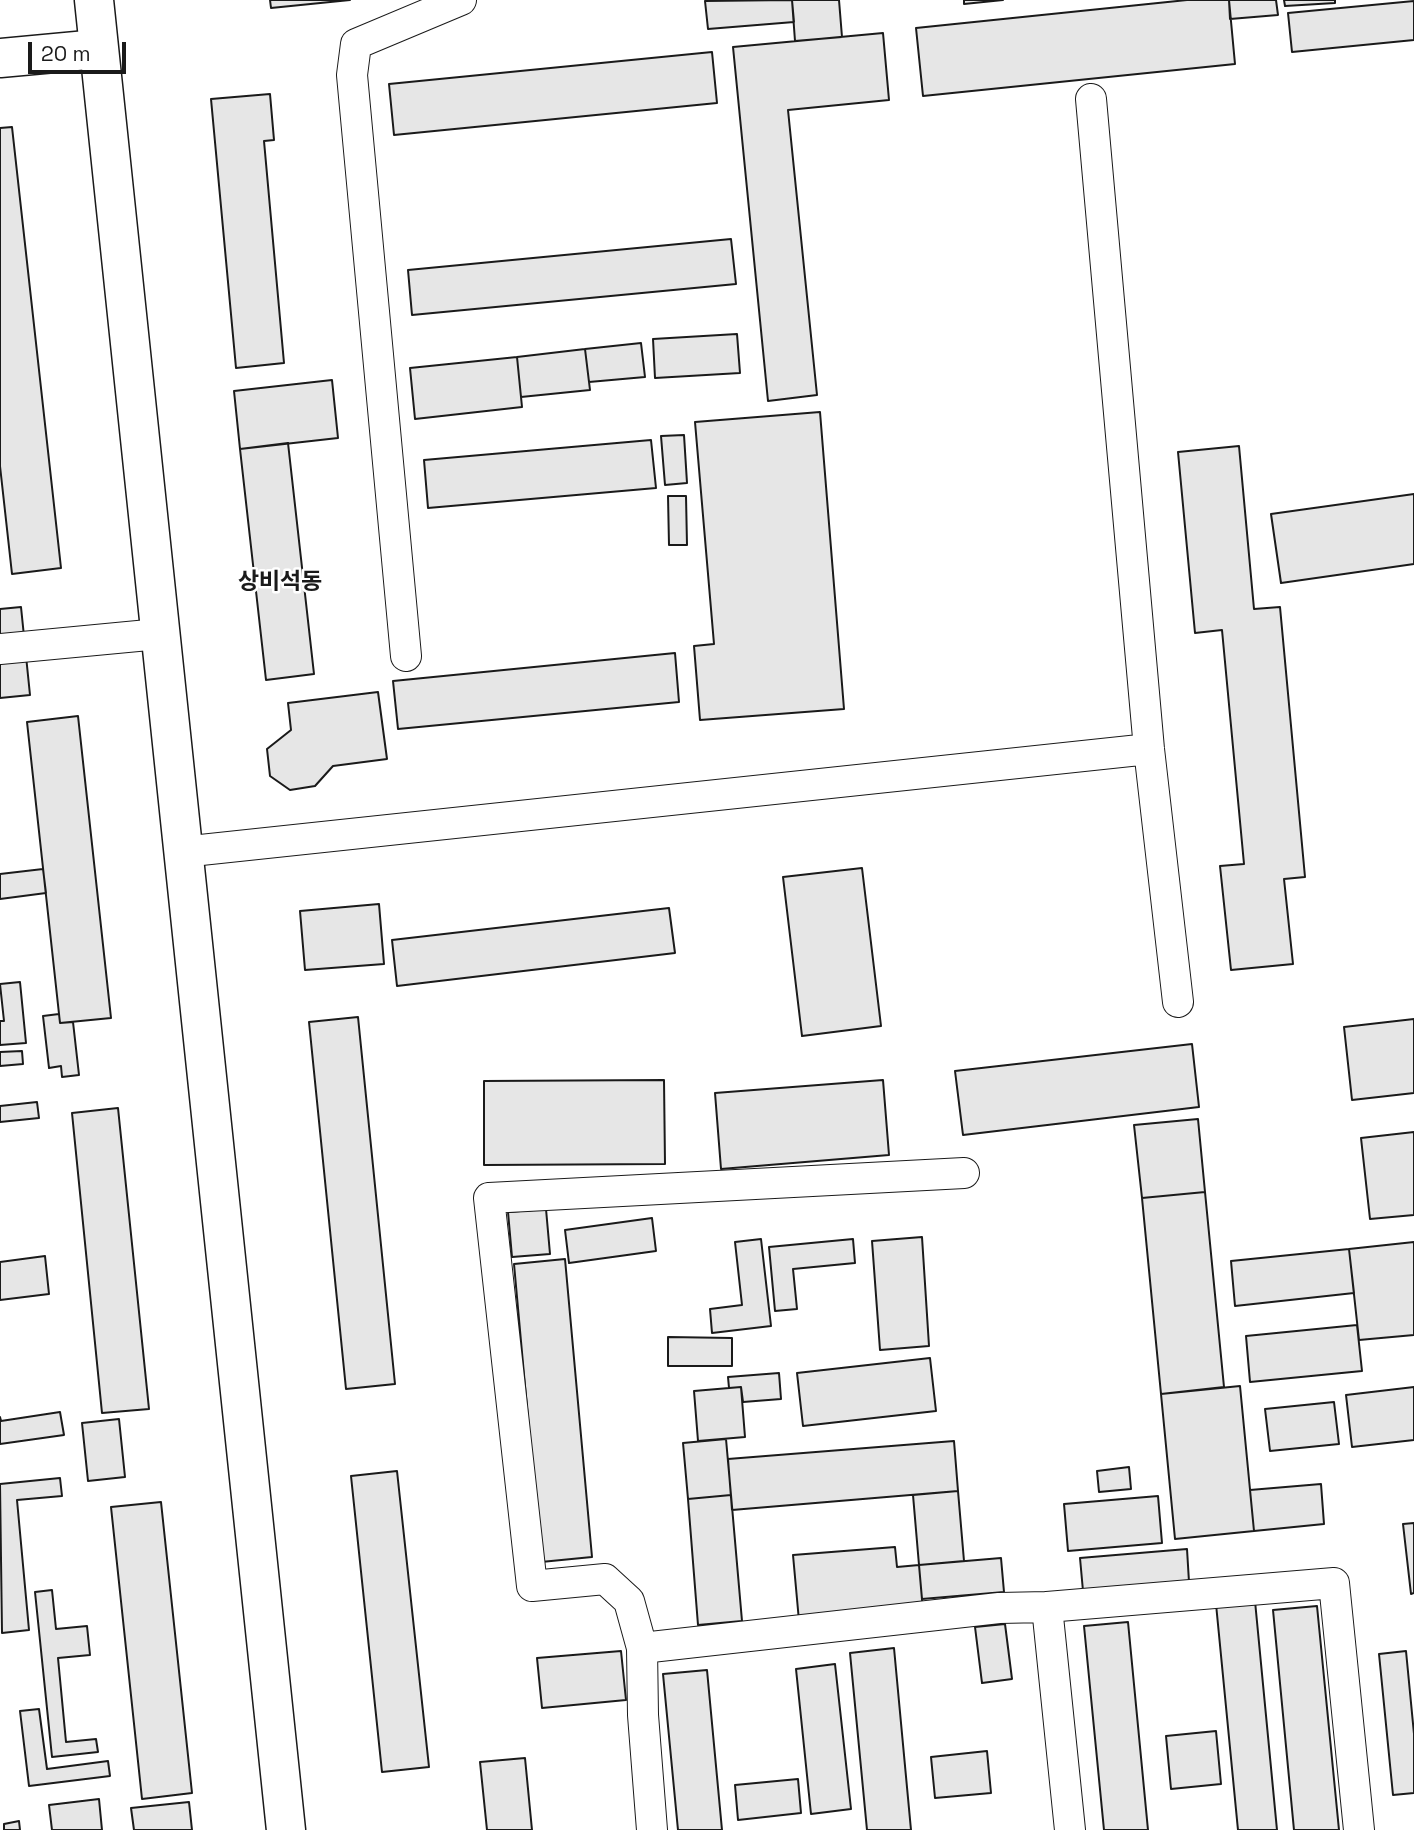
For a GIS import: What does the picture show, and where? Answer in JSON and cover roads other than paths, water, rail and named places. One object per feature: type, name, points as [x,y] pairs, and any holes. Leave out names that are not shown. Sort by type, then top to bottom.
[{"type":"main road","points":[[94,0],[286,1830]]},
{"type":"main road","points":[[0,58],[98,49]]},
{"type":"street","points":[[406,656],[352,75],[356,44],[461,0]]},
{"type":"street","points":[[1091,99],[1149,749],[1178,1002]]},
{"type":"street","points":[[0,649],[159,634]]},
{"type":"street","points":[[182,852],[1149,749]]},
{"type":"street","points":[[652,1830],[643,1714],[642,1648],[628,1601],[605,1579],[532,1586],[489,1198],[964,1173]]},
{"type":"street","points":[[642,1648],[999,1608],[1047,1607],[1334,1583],[1359,1830]]},
{"type":"street","points":[[1047,1607],[1070,1830]]},
{"type":"district","name":"상비석동","points":[[280,583]]}]
